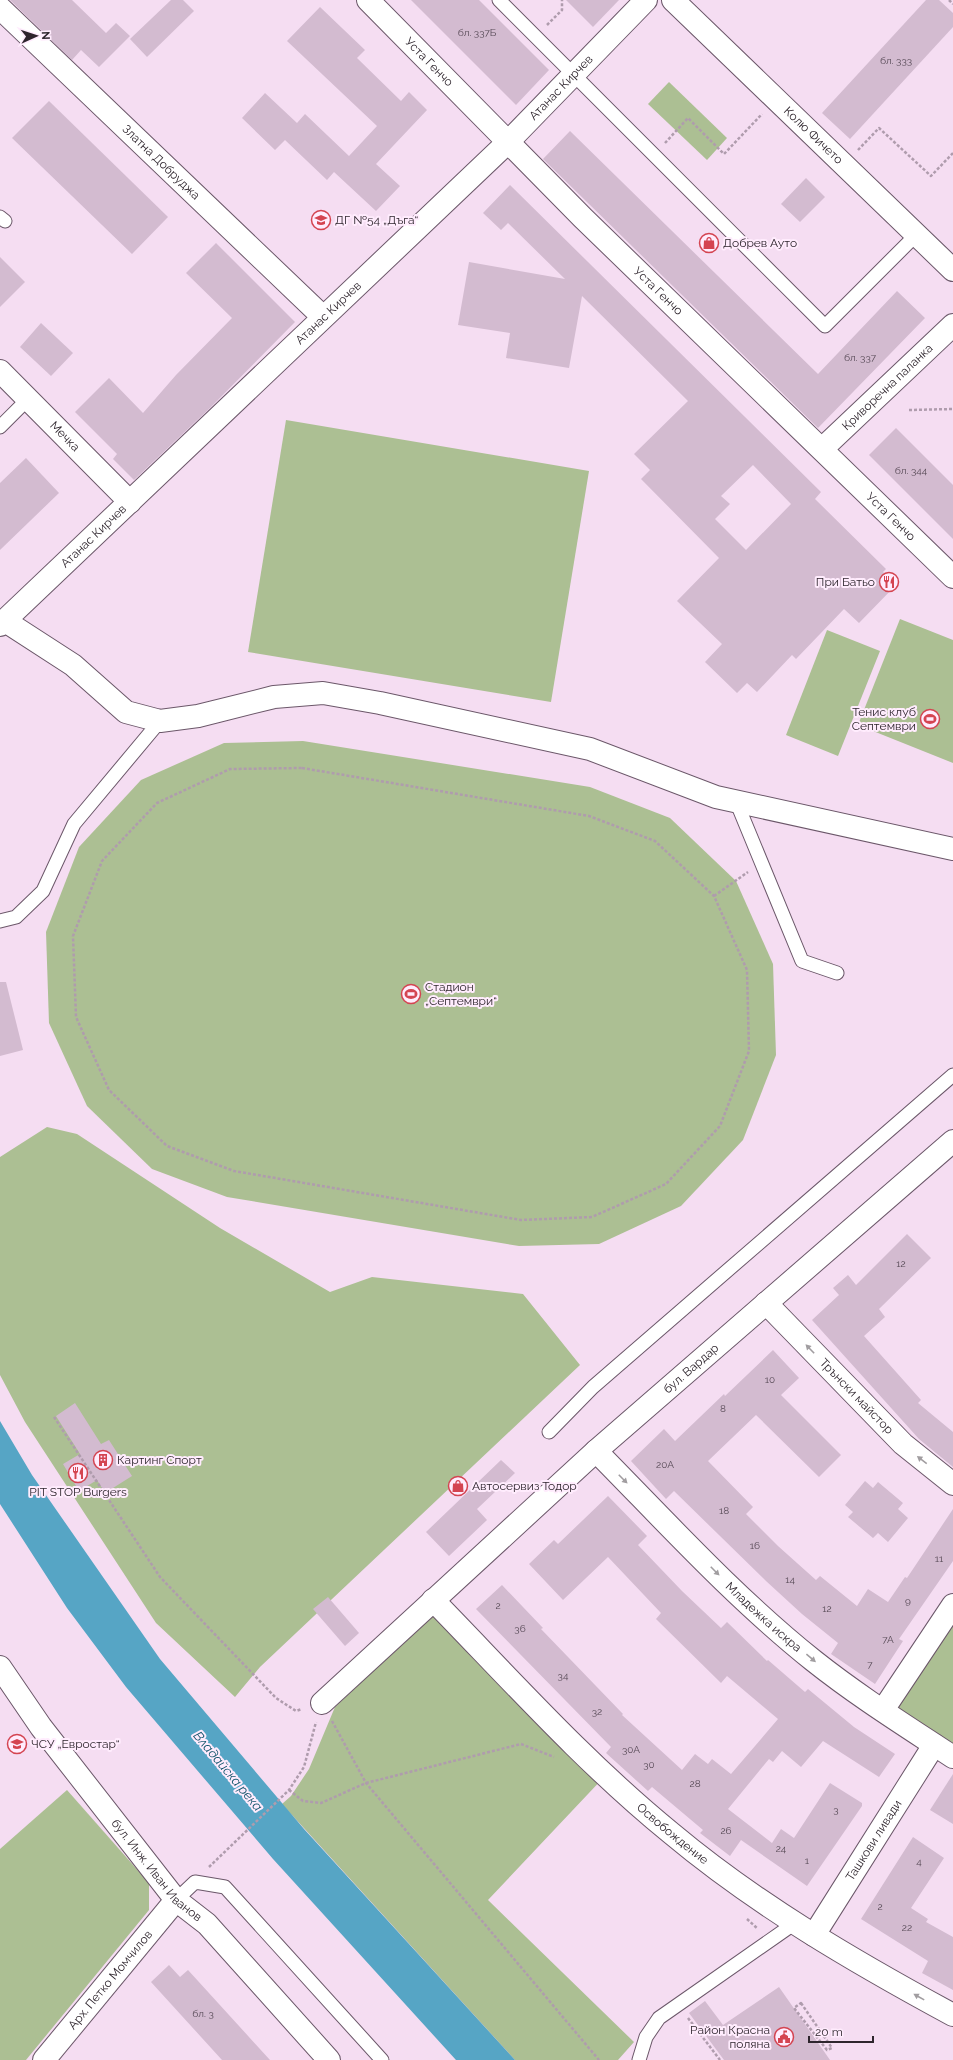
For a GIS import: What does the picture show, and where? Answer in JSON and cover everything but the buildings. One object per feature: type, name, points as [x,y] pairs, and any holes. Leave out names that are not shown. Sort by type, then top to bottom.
[{"type":"street","name":"Уста Генчо","points":[[368,0],[507,143],[583,218],[953,577]]},
{"type":"street","name":"Атанас Кирчев","points":[[2,623],[507,143],[646,0]]},
{"type":"street","name":"Колю Фичето","points":[[673,0],[953,270]]},
{"type":"street","name":"Златна Добруджа","points":[[0,8],[323,317]]},
{"type":"street","name":"Криворечна паланка","points":[[822,449],[953,325]]},
{"type":"street","name":"Мечка","points":[[0,370],[130,502]]},
{"type":"street","points":[[2,623],[72,665],[126,712],[160,721],[198,716],[274,697],[323,693],[380,703],[590,749],[716,797],[953,849]]},
{"type":"street","name":"бул. Вардар","points":[[322,1703],[596,1451],[953,1141]]},
{"type":"street","name":"Трънски майстор","points":[[766,1303],[903,1444],[953,1484]]},
{"type":"street","name":"Младежка искра","points":[[596,1451],[739,1595],[813,1660],[883,1710],[953,1757]]},
{"type":"street","name":"Освобождение","points":[[433,1600],[605,1776],[671,1833],[708,1862],[795,1923],[880,1975],[953,2015]]},
{"type":"street","points":[[883,1710],[953,1605]]},
{"type":"street","name":"бул. Инж. Иван Иванов","points":[[0,1667],[41,1728],[176,1900],[206,1924],[329,2060]]},
{"type":"street","name":"Ташкови ливади","points":[[814,1935],[934,1744]]},
{"type":"street","name":"Арх. Петко Момчилов","points":[[51,2057],[176,1900]]},
{"type":"lane","points":[[499,0],[572,75],[825,326],[916,235]]},
{"type":"lane","points":[[0,427],[28,399]]},
{"type":"lane","points":[[0,921],[16,917],[43,891],[74,824],[160,721]]},
{"type":"lane","points":[[736,801],[802,962],[837,973]]},
{"type":"lane","points":[[548,1432],[593,1387],[953,1075]]},
{"type":"lane","points":[[176,1900],[195,1882],[225,1887],[382,2060]]},
{"type":"lane","points":[[639,2060],[646,2037],[659,2018],[795,1923]]},
{"type":"path","points":[[534,36],[562,10],[562,0]]},
{"type":"path","points":[[949,0],[953,4]]},
{"type":"path","points":[[653,156],[688,118],[724,154],[776,100]]},
{"type":"path","points":[[844,164],[879,128],[931,176],[953,153]]},
{"type":"path","points":[[909,410],[953,409]]},
{"type":"path","points":[[302,768],[588,816],[655,841],[714,896],[746,970],[749,1050],[747,1057],[720,1126],[666,1184],[592,1217],[521,1220],[234,1171],[174,1149],[167,1146],[109,1090],[76,1017],[74,936],[102,861],[157,803],[230,770],[302,768]]},
{"type":"path","points":[[714,896],[761,863]]},
{"type":"path","points":[[54,1417],[160,1577],[285,1706],[296,1712],[322,1703]]},
{"type":"path","points":[[322,1703],[366,1782],[598,2060]]},
{"type":"path","points":[[195,1882],[232,1843],[289,1790],[304,1767],[322,1703]]},
{"type":"path","points":[[289,1790],[304,1801],[322,1803],[366,1782],[520,1744],[556,1758]]},
{"type":"path","points":[[742,1915],[770,1941]]},
{"type":"path","points":[[801,2003],[828,2041],[832,2048],[827,2050],[794,2008],[801,2003]]},
{"type":"path","points":[[678,2005],[720,2060]]},
{"type":"green space","points":[[669,82],[727,138],[707,160],[648,104]]},
{"type":"green space","points":[[286,420],[589,471],[551,702],[248,652]]},
{"type":"green space","points":[[900,619],[953,640],[953,763],[858,725]]},
{"type":"green space","points":[[827,630],[880,651],[838,756],[786,735]]},
{"type":"green space","name":"Стадион „Септември“","points":[[303,741],[590,787],[670,818],[736,881],[773,964],[776,1055],[743,1140],[681,1206],[599,1244],[519,1246],[227,1197],[152,1169],[87,1106],[49,1023],[46,932],[79,847],[141,780],[224,743]]},
{"type":"green space","points":[[47,1127],[77,1134],[220,1228],[330,1292],[372,1277],[523,1294],[580,1365],[260,1667],[235,1697],[156,1623],[25,1422],[0,1375],[0,1157]]},
{"type":"green space","points":[[953,1605],[953,1757],[883,1710]]},
{"type":"green space","points":[[434,1613],[605,1776],[488,1900],[634,2042],[618,2060],[515,2060],[282,1804],[291,1796],[309,1769],[335,1707]]},
{"type":"green space","points":[[67,1790],[149,1883],[149,1910],[26,2060],[0,2060],[0,1849]]},
{"type":"water","name":"Владайска река","points":[[0,1421],[32,1475],[160,1659],[304,1829],[515,2060],[456,2060],[273,1859],[126,1687],[67,1608],[0,1504]]},
{"type":"place","name":"ДГ №54 „Дъга“","points":[[321,220]]},
{"type":"place","name":"Добрев Ауто","points":[[709,243]]},
{"type":"place","name":"При Батьо","points":[[889,582]]},
{"type":"place","name":"Тенис клуб Септември","points":[[930,719]]},
{"type":"place","name":"Стадион „Септември“","points":[[411,994]]},
{"type":"place","name":"Картинг Спорт","points":[[103,1460]]},
{"type":"place","name":"PIT STOP Burgers","points":[[78,1473]]},
{"type":"place","name":"Автосервиз Тодор","points":[[458,1486]]},
{"type":"place","name":"ЧСУ „Евростар“","points":[[17,1744]]},
{"type":"place","name":"Район Красна поляна","points":[[784,2037]]}]
